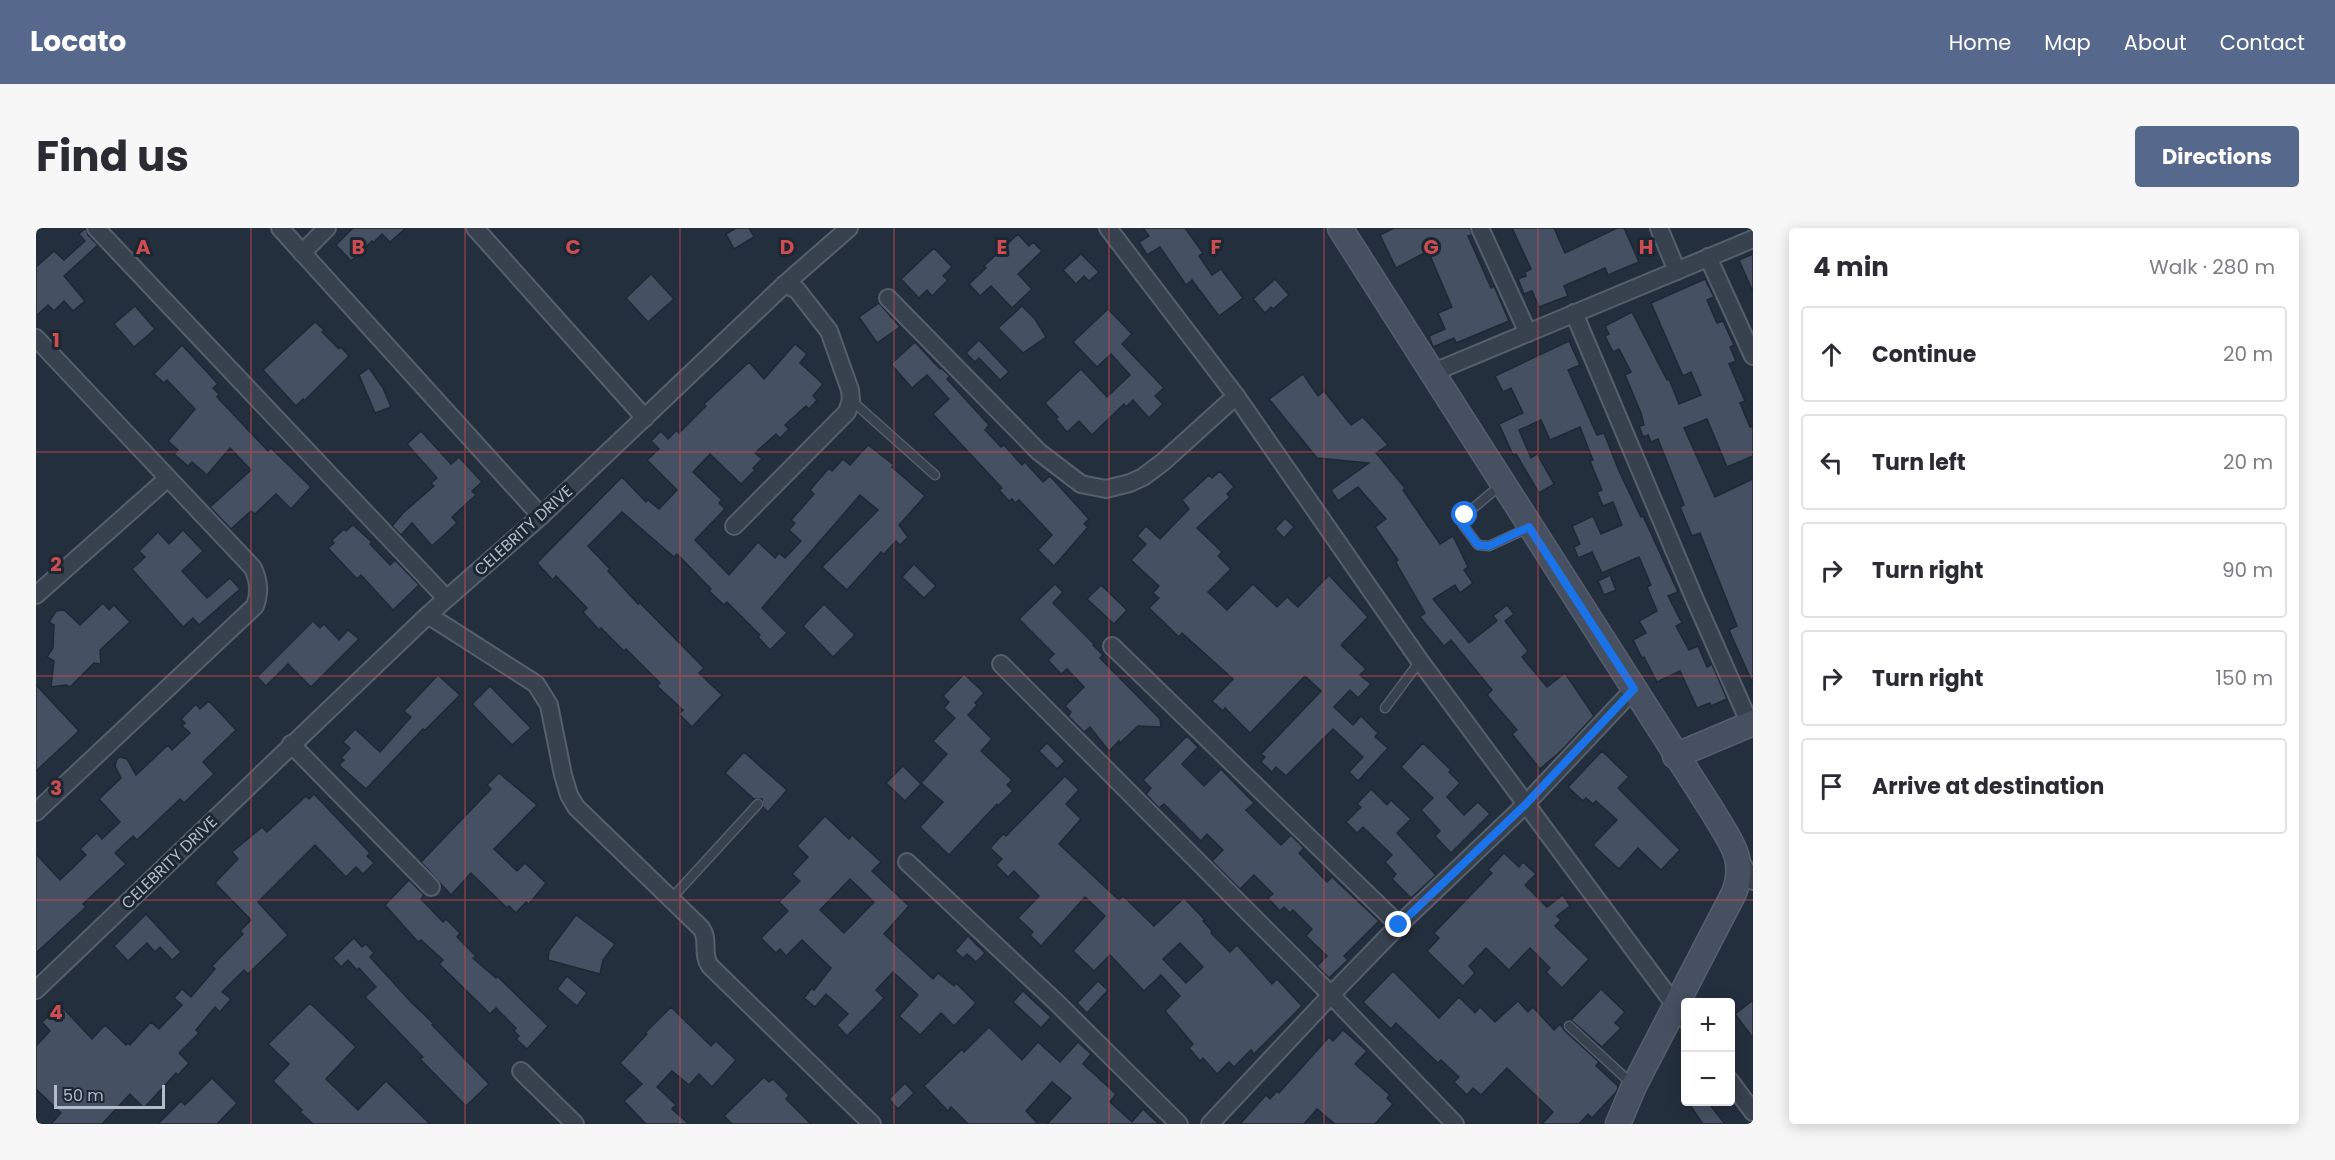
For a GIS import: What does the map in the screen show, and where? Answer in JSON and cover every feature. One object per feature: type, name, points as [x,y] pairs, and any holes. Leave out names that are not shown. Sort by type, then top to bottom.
[{"type":"street","points":[[96,228],[446,598]]},
{"type":"street","points":[[280,228],[541,516]]},
{"type":"street","points":[[302,253],[327,228]]},
{"type":"street","points":[[475,228],[645,418]]},
{"type":"street","name":"CELEBRITY DRIVE","points":[[36,990],[446,598],[541,516],[785,284],[849,228]]},
{"type":"street","points":[[1108,228],[1236,396],[1420,661],[1681,1014],[1634,1086],[1618,1124]]},
{"type":"street","points":[[1340,228],[1434,372],[1502,484],[1675,756],[1713,812],[1753,881]]},
{"type":"street","points":[[1480,228],[1528,333]]},
{"type":"street","points":[[1659,228],[1677,271]]},
{"type":"street","points":[[1434,372],[1753,239]]},
{"type":"street","points":[[1708,257],[1753,356]]},
{"type":"street","points":[[734,526],[847,412],[851,400],[846,376],[829,331],[797,290],[785,284]]},
{"type":"street","points":[[888,298],[1038,452],[1081,484],[1106,489],[1143,477],[1163,462],[1236,396]]},
{"type":"street","points":[[1574,313],[1687,580],[1752,724],[1675,756]]},
{"type":"street","points":[[36,338],[253,568],[258,581],[259,596],[255,606],[36,812]]},
{"type":"street","points":[[36,595],[167,479]]},
{"type":"street","points":[[428,615],[536,684],[549,705],[563,774],[569,795],[576,807],[704,932],[706,943],[704,955],[710,966],[873,1124]]},
{"type":"street","points":[[1112,646],[1399,925]]},
{"type":"street","points":[[1001,664],[1331,994],[1455,1124]]},
{"type":"street","points":[[1210,1124],[1331,994],[1399,925],[1525,805],[1634,689]]},
{"type":"street","points":[[291,744],[431,887]]},
{"type":"street","points":[[1688,998],[1734,893],[1740,873],[1739,858]]},
{"type":"street","points":[[907,862],[1056,1002],[1179,1124]]},
{"type":"street","points":[[521,1071],[575,1124]]},
{"type":"street","points":[[1735,1087],[1753,1112]]},
{"type":"lane","points":[[851,400],[935,475]]},
{"type":"lane","points":[[1502,484],[1465,515],[1463,525],[1478,545],[1483,546],[1489,546],[1529,527]]},
{"type":"lane","points":[[1385,708],[1420,661]]},
{"type":"lane","points":[[671,899],[758,804]]},
{"type":"lane","points":[[1569,1026],[1634,1086]]},
{"type":"building","points":[[86,228],[88,235],[98,245],[64,276],[85,301],[73,311],[64,301],[54,311],[48,305],[36,316],[36,267],[54,251],[64,260],[85,241],[79,234]]},
{"type":"building","points":[[353,228],[406,228],[390,242],[382,234],[351,261],[336,245]]},
{"type":"building","points":[[736,228],[749,228],[754,237],[734,249],[726,234]]},
{"type":"building","points":[[1143,228],[1185,228],[1203,253],[1199,256],[1212,275],[1221,269],[1243,298],[1219,316],[1192,280],[1186,285],[1160,247],[1147,255],[1139,242],[1149,236]]},
{"type":"building","points":[[1394,228],[1470,228],[1472,235],[1468,236],[1491,288],[1494,286],[1509,321],[1456,343],[1454,338],[1433,347],[1429,336],[1445,329],[1438,313],[1452,307],[1428,251],[1396,268],[1380,235]]},
{"type":"building","points":[[1512,228],[1554,228],[1565,253],[1617,228],[1624,228],[1639,262],[1608,275],[1605,268],[1564,286],[1568,296],[1539,307],[1532,291],[1524,294],[1518,279],[1526,276],[1525,272],[1531,269]]},
{"type":"building","points":[[1018,234],[1029,246],[1033,242],[1042,251],[1018,274],[1032,289],[1012,308],[991,286],[980,296],[969,284],[986,268],[984,266]]},
{"type":"building","points":[[934,248],[952,267],[943,276],[948,280],[932,296],[927,290],[919,298],[901,279]]},
{"type":"building","points":[[1081,254],[1099,272],[1089,281],[1084,276],[1076,284],[1063,270]]},
{"type":"building","points":[[1753,254],[1753,292],[1739,260]]},
{"type":"building","points":[[651,274],[674,299],[648,322],[626,298]]},
{"type":"building","points":[[1275,279],[1289,295],[1265,313],[1253,299]]},
{"type":"building","points":[[1705,279],[1714,297],[1707,300],[1717,323],[1723,321],[1734,345],[1730,347],[1736,361],[1729,364],[1745,401],[1740,403],[1750,427],[1753,426],[1753,456],[1727,467],[1707,419],[1684,428],[1715,497],[1753,479],[1753,684],[1729,630],[1737,626],[1700,533],[1692,536],[1680,507],[1684,505],[1658,439],[1651,442],[1648,435],[1643,437],[1639,426],[1644,425],[1641,413],[1625,375],[1631,372],[1619,349],[1613,352],[1605,336],[1609,334],[1605,326],[1632,312],[1667,380],[1669,379],[1679,404],[1701,395],[1691,372],[1683,376],[1651,303]]},
{"type":"building","points":[[879,303],[900,327],[877,343],[859,317]]},
{"type":"building","points":[[135,306],[155,329],[134,347],[114,324]]},
{"type":"building","points":[[1022,306],[1035,319],[1046,337],[1023,353],[998,328]]},
{"type":"building","points":[[1108,309],[1132,334],[1122,344],[1164,388],[1155,396],[1163,404],[1149,418],[1133,400],[1126,407],[1124,404],[1092,435],[1079,421],[1067,432],[1056,419],[1058,417],[1045,403],[1081,369],[1107,397],[1130,375],[1111,354],[1097,367],[1073,342]]},
{"type":"building","points":[[315,322],[339,349],[341,347],[349,356],[304,401],[303,399],[296,406],[263,370]]},
{"type":"building","points":[[979,340],[1009,372],[1000,380],[979,358],[975,362],[966,353]]},
{"type":"building","points":[[1569,341],[1580,365],[1568,370],[1597,435],[1604,433],[1619,471],[1641,517],[1643,516],[1678,592],[1668,596],[1682,623],[1676,626],[1689,650],[1698,646],[1707,667],[1712,664],[1727,699],[1711,706],[1710,703],[1697,708],[1680,671],[1657,682],[1633,640],[1646,633],[1639,621],[1657,611],[1647,587],[1651,585],[1639,557],[1602,573],[1592,552],[1578,558],[1574,547],[1580,544],[1572,526],[1593,516],[1601,534],[1622,525],[1613,502],[1603,506],[1597,492],[1602,490],[1580,427],[1550,440],[1541,420],[1519,430],[1531,458],[1537,454],[1554,484],[1539,493],[1516,454],[1513,455],[1499,424],[1523,413],[1511,388],[1503,392],[1495,376]]},
{"type":"building","points":[[915,342],[940,369],[950,376],[947,379],[989,425],[985,430],[1001,447],[1004,445],[1022,465],[1025,462],[1043,482],[1050,476],[1089,519],[1084,524],[1088,527],[1054,566],[1038,550],[1052,535],[1019,500],[1015,503],[1012,499],[1009,501],[999,490],[1002,488],[933,414],[949,399],[927,375],[912,388],[891,364]]},
{"type":"building","points":[[795,344],[807,354],[800,363],[823,384],[813,396],[817,400],[809,409],[806,406],[785,425],[789,429],[780,438],[776,434],[755,453],[762,459],[741,484],[710,454],[693,472],[722,500],[719,503],[725,509],[695,540],[729,575],[758,542],[775,558],[779,553],[785,558],[801,541],[789,530],[795,523],[791,520],[814,494],[810,490],[829,468],[832,471],[843,459],[850,465],[868,445],[894,465],[892,467],[925,496],[899,525],[908,537],[900,545],[896,541],[884,554],[881,552],[847,590],[822,567],[878,510],[860,495],[762,608],[787,633],[770,650],[758,637],[760,635],[727,602],[724,605],[709,591],[711,589],[677,554],[674,557],[622,512],[588,546],[638,604],[640,603],[704,668],[699,673],[722,695],[692,727],[679,714],[683,710],[657,686],[660,683],[626,649],[624,651],[601,628],[599,630],[583,612],[587,608],[556,576],[553,580],[537,563],[622,477],[646,502],[648,500],[659,509],[677,490],[647,460],[659,449],[651,441],[661,431],[668,439],[677,430],[679,433],[706,406],[704,404],[749,362],[764,379]]},
{"type":"building","points":[[182,345],[218,384],[213,388],[219,394],[217,397],[268,451],[271,448],[311,487],[291,509],[276,494],[255,514],[251,511],[231,529],[210,507],[251,470],[230,448],[207,475],[192,462],[188,466],[174,454],[178,450],[168,441],[195,409],[167,380],[164,383],[154,374]]},
{"type":"building","points":[[369,368],[383,388],[391,407],[375,413],[359,375]]},
{"type":"building","points":[[1303,374],[1318,396],[1324,391],[1351,425],[1363,417],[1388,445],[1376,453],[1405,488],[1403,490],[1440,544],[1453,536],[1468,567],[1464,570],[1473,583],[1460,593],[1455,585],[1433,599],[1469,643],[1497,621],[1493,616],[1507,605],[1514,614],[1505,621],[1528,651],[1522,657],[1547,687],[1565,673],[1594,716],[1561,751],[1540,769],[1512,734],[1517,730],[1487,695],[1492,690],[1451,640],[1444,646],[1420,617],[1425,613],[1400,570],[1396,562],[1398,560],[1375,527],[1386,519],[1358,487],[1338,501],[1331,490],[1369,463],[1317,458],[1269,399]]},
{"type":"building","points":[[421,431],[451,464],[459,457],[482,482],[472,491],[476,495],[452,517],[457,523],[432,546],[412,523],[401,535],[392,526],[403,513],[434,486],[431,483],[437,478],[407,444]]},
{"type":"building","points":[[1220,471],[1234,487],[1227,494],[1230,497],[1197,528],[1222,552],[1218,556],[1231,569],[1208,592],[1227,610],[1253,584],[1277,607],[1287,597],[1298,607],[1329,575],[1368,617],[1341,645],[1366,669],[1360,675],[1371,684],[1358,698],[1350,690],[1334,707],[1353,725],[1361,716],[1378,733],[1375,737],[1388,748],[1358,781],[1349,772],[1363,757],[1333,729],[1286,776],[1276,767],[1272,772],[1261,762],[1265,757],[1261,754],[1321,691],[1305,676],[1250,733],[1225,708],[1223,711],[1212,701],[1233,679],[1182,633],[1179,637],[1149,608],[1159,598],[1153,593],[1159,586],[1131,560],[1146,544],[1137,536],[1146,526],[1160,539],[1189,509],[1182,500],[1209,475],[1212,478]]},
{"type":"building","points":[[1285,518],[1294,527],[1284,538],[1275,529]]},
{"type":"building","points":[[353,525],[372,542],[370,544],[390,565],[395,560],[419,585],[393,610],[361,575],[357,579],[328,548],[334,543],[332,540],[344,529],[346,531]]},
{"type":"building","points":[[183,530],[203,551],[182,571],[207,598],[230,578],[240,589],[199,625],[193,618],[183,627],[132,569],[145,557],[139,551],[158,532],[169,544]]},
{"type":"building","points":[[914,564],[936,586],[924,598],[902,577]]},
{"type":"building","points":[[1610,575],[1616,590],[1604,595],[1598,581]]},
{"type":"building","points":[[1055,584],[1063,592],[1053,603],[1094,644],[1103,655],[1100,658],[1160,719],[1161,727],[1138,726],[1109,751],[1090,727],[1084,732],[1068,716],[1071,712],[1065,706],[1084,687],[1067,669],[1061,674],[1048,660],[1054,654],[1019,619]]},
{"type":"building","points":[[1101,585],[1127,610],[1114,624],[1087,599]]},
{"type":"building","points":[[103,603],[109,610],[114,605],[130,622],[100,650],[101,664],[94,663],[70,687],[66,685],[51,687],[54,661],[47,657],[53,648],[54,625],[49,622],[56,611],[64,610],[80,625]]},
{"type":"building","points":[[824,604],[855,635],[833,657],[803,626]]},
{"type":"building","points":[[313,621],[320,628],[324,624],[339,640],[348,630],[359,639],[311,687],[288,664],[266,686],[257,677]]},
{"type":"building","points":[[964,674],[984,693],[968,715],[992,739],[981,751],[1012,780],[1007,785],[1013,791],[998,806],[997,804],[949,855],[920,827],[943,802],[921,783],[947,754],[933,741],[955,718],[944,708],[949,702],[943,696]]},
{"type":"building","points":[[438,675],[460,695],[425,730],[423,729],[366,789],[339,765],[344,760],[341,758],[350,748],[343,742],[355,729],[380,752],[411,717],[404,711]]},
{"type":"building","points":[[36,685],[79,731],[36,771]]},
{"type":"building","points":[[490,686],[531,728],[512,745],[472,704]]},
{"type":"building","points":[[209,701],[236,730],[203,762],[214,774],[184,803],[180,799],[137,840],[133,836],[115,853],[126,864],[83,904],[86,907],[36,953],[36,854],[60,880],[86,855],[80,849],[97,833],[102,839],[120,822],[99,799],[121,778],[115,766],[117,759],[120,757],[127,759],[136,775],[168,745],[172,750],[190,733],[182,726],[185,723],[181,719],[196,704],[200,709]]},
{"type":"building","points":[[1187,736],[1198,747],[1182,764],[1204,786],[1221,769],[1254,803],[1246,810],[1281,845],[1291,835],[1304,848],[1299,853],[1327,882],[1332,877],[1379,921],[1344,956],[1348,960],[1329,978],[1317,966],[1327,956],[1306,936],[1312,929],[1293,910],[1290,913],[1284,907],[1280,911],[1268,898],[1273,894],[1254,875],[1240,889],[1212,861],[1223,850],[1207,834],[1201,841],[1164,804],[1159,808],[1146,794],[1151,788],[1143,780]]},
{"type":"building","points":[[1047,743],[1065,761],[1057,769],[1039,751]]},
{"type":"building","points":[[1423,743],[1451,770],[1449,772],[1460,783],[1447,797],[1464,815],[1478,802],[1490,814],[1451,853],[1435,836],[1440,831],[1421,810],[1433,798],[1401,767]]},
{"type":"building","points":[[1602,751],[1629,777],[1618,788],[1680,850],[1661,870],[1638,848],[1619,869],[1593,845],[1617,820],[1596,801],[1593,804],[1586,798],[1583,801],[1568,787]]},
{"type":"building","points":[[744,752],[787,790],[768,812],[763,807],[762,799],[754,799],[725,773]]},
{"type":"building","points":[[903,766],[921,784],[905,801],[886,783]]},
{"type":"building","points":[[499,773],[537,805],[494,849],[517,871],[525,863],[546,883],[529,904],[526,902],[516,913],[509,906],[507,908],[471,873],[451,895],[421,862],[491,789],[487,785]]},
{"type":"building","points":[[1065,776],[1079,790],[1066,804],[1081,819],[1059,844],[1119,900],[1123,896],[1154,926],[1184,898],[1205,920],[1203,921],[1212,931],[1211,933],[1230,952],[1237,945],[1272,984],[1277,979],[1302,1006],[1254,1054],[1251,1050],[1234,1067],[1229,1062],[1217,1074],[1203,1058],[1200,1061],[1189,1048],[1193,1044],[1165,1011],[1180,996],[1161,975],[1144,991],[1110,955],[1094,971],[1073,951],[1105,916],[1085,897],[1041,946],[1030,935],[1033,932],[1018,918],[1039,896],[1014,871],[1008,877],[996,865],[1002,859],[990,848],[1003,834],[1006,836]],"holes":[[[1180,943],[1203,967],[1186,983],[1163,959]]]},
{"type":"building","points":[[1371,789],[1387,805],[1391,800],[1411,819],[1397,833],[1436,875],[1411,898],[1392,879],[1396,874],[1385,862],[1392,855],[1363,827],[1357,833],[1346,822],[1361,807],[1357,804]]},
{"type":"building","points":[[314,794],[370,853],[367,856],[374,863],[363,874],[356,867],[346,877],[315,845],[258,902],[288,935],[248,974],[244,970],[222,992],[231,999],[220,1012],[215,1007],[196,1030],[199,1033],[179,1053],[189,1063],[178,1075],[176,1073],[144,1108],[130,1094],[102,1124],[51,1124],[61,1113],[36,1089],[36,1046],[50,1031],[42,1022],[60,1005],[92,1039],[105,1025],[126,1045],[128,1043],[130,1045],[151,1022],[159,1029],[182,1005],[174,998],[182,989],[191,997],[215,969],[212,966],[243,934],[240,931],[251,920],[215,883],[238,859],[232,852],[262,827],[267,832],[306,796],[309,799]]},
{"type":"building","points":[[825,816],[849,839],[852,835],[881,862],[872,871],[909,906],[884,934],[933,979],[938,973],[954,986],[956,983],[976,1003],[954,1026],[941,1013],[920,1035],[899,1016],[918,995],[893,972],[876,990],[884,998],[847,1036],[837,1025],[848,1014],[826,994],[815,1007],[804,998],[812,988],[814,990],[831,968],[802,940],[786,956],[780,949],[776,953],[761,938],[788,911],[779,902],[800,881],[792,874],[808,857],[797,846]],"holes":[[[850,879],[874,902],[844,933],[820,910]]]},
{"type":"building","points":[[1504,853],[1519,867],[1523,862],[1536,874],[1525,885],[1547,907],[1563,895],[1570,906],[1557,916],[1561,920],[1555,926],[1589,959],[1562,988],[1546,972],[1550,968],[1530,948],[1509,970],[1486,948],[1469,966],[1475,973],[1463,986],[1427,951],[1439,938],[1434,933],[1492,873],[1488,870]]},
{"type":"building","points":[[409,880],[424,895],[421,899],[443,922],[446,919],[460,933],[457,937],[476,956],[473,958],[496,978],[497,976],[548,1026],[527,1049],[516,1039],[519,1036],[514,1031],[516,1028],[496,1008],[490,1014],[439,964],[443,960],[421,940],[418,942],[385,905]]},
{"type":"building","points":[[146,914],[181,952],[172,960],[160,947],[155,952],[147,943],[128,961],[114,946]]},
{"type":"building","points":[[576,915],[615,944],[603,960],[600,974],[548,960],[549,951]]},
{"type":"building","points":[[968,936],[985,953],[976,962],[967,954],[963,958],[955,951]]},
{"type":"building","points":[[354,938],[362,947],[366,944],[374,953],[370,957],[489,1084],[466,1106],[365,997],[376,987],[359,968],[357,970],[348,960],[341,967],[333,958]]},
{"type":"building","points":[[1393,971],[1439,1018],[1459,997],[1475,1013],[1480,1007],[1495,1022],[1518,1001],[1528,1012],[1533,1007],[1554,1030],[1560,1024],[1599,1062],[1596,1066],[1618,1086],[1617,1091],[1592,1118],[1588,1114],[1579,1124],[1542,1124],[1553,1112],[1507,1068],[1481,1095],[1473,1088],[1467,1095],[1454,1082],[1459,1077],[1441,1060],[1438,1063],[1396,1023],[1391,1029],[1363,1002]]},
{"type":"building","points":[[567,976],[587,993],[577,1006],[557,989]]},
{"type":"building","points":[[1098,981],[1108,990],[1087,1013],[1077,1003]]},
{"type":"building","points":[[1601,989],[1625,1012],[1615,1023],[1621,1028],[1602,1047],[1571,1020]]},
{"type":"building","points":[[1023,991],[1051,1017],[1041,1028],[1013,1002]]},
{"type":"building","points":[[1753,1000],[1753,1038],[1735,1014]]},
{"type":"building","points":[[310,1003],[356,1047],[326,1079],[358,1110],[386,1081],[430,1124],[313,1124],[300,1112],[302,1110],[273,1081],[289,1064],[268,1044]]},
{"type":"building","points":[[671,1007],[711,1046],[716,1041],[736,1060],[712,1087],[699,1074],[689,1085],[672,1071],[657,1087],[676,1105],[672,1109],[689,1124],[646,1124],[624,1101],[642,1084],[620,1063]]},
{"type":"building","points":[[989,1027],[1022,1060],[1038,1042],[1060,1062],[1078,1042],[1091,1054],[1083,1064],[1116,1094],[1110,1102],[1132,1122],[1143,1109],[1159,1124],[1047,1124],[1071,1098],[1052,1082],[1026,1111],[1038,1124],[968,1124],[951,1107],[948,1111],[924,1086],[962,1049],[964,1052]]},
{"type":"building","points":[[1343,1030],[1367,1051],[1355,1064],[1390,1095],[1387,1098],[1393,1104],[1375,1124],[1335,1124],[1317,1109],[1304,1124],[1240,1124],[1266,1095],[1270,1099],[1277,1091],[1279,1093],[1329,1037],[1333,1041]]},
{"type":"building","points":[[764,1077],[769,1082],[773,1079],[789,1095],[786,1099],[811,1124],[732,1124],[724,1116]]},
{"type":"building","points":[[212,1078],[237,1103],[217,1124],[158,1124],[181,1101],[185,1105]]},
{"type":"building","points":[[905,1083],[914,1093],[898,1109],[889,1099]]},
{"type":"building","points":[[1690,1106],[1711,1106],[1725,1124],[1703,1124]]},
{"type":"route","points":[[1399,925],[1525,805],[1634,689],[1529,527],[1489,546],[1483,546],[1478,545],[1463,525],[1465,515]]}]
